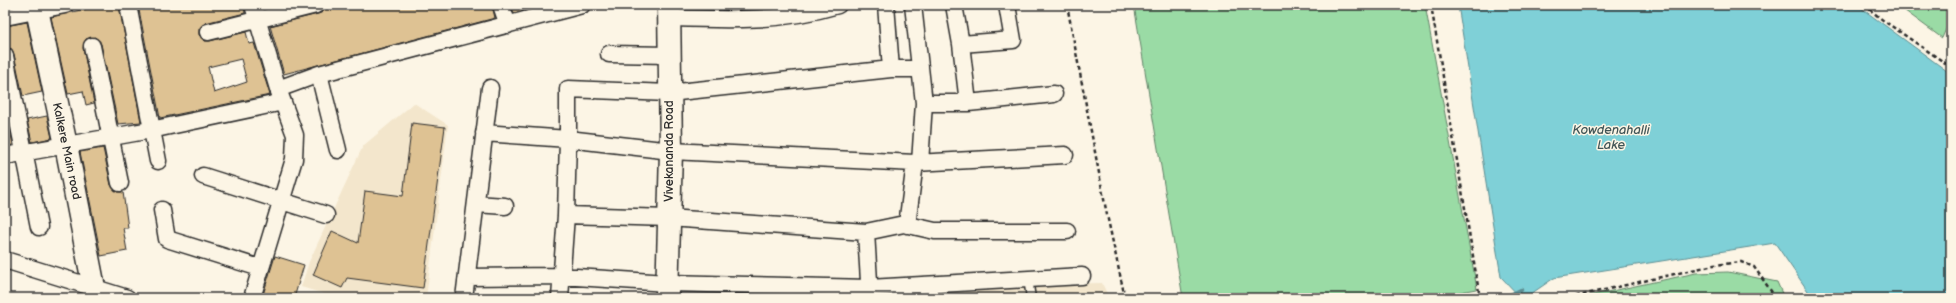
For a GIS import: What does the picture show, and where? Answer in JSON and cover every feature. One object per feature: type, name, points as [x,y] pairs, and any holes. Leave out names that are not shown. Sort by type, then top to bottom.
[{"type":"street","points":[[5,17],[36,8],[65,5]]},
{"type":"street","points":[[128,5],[158,161]]},
{"type":"street","points":[[208,32],[256,12],[316,5]]},
{"type":"street","points":[[501,5],[508,25]]},
{"type":"street","points":[[5,156],[151,130],[280,95],[319,74],[582,5]]},
{"type":"street","points":[[670,12],[752,20],[812,13],[838,5]]},
{"type":"street","points":[[886,5],[891,69]]},
{"type":"street","points":[[907,225],[918,163],[924,103],[913,5]]},
{"type":"street","points":[[954,5],[961,44],[968,103]]},
{"type":"street","points":[[961,44],[1013,40],[1007,5]]},
{"type":"street","name":"Kalkere Main road","points":[[36,8],[66,144],[95,293]]},
{"type":"street","points":[[252,298],[280,200],[294,159],[295,135],[280,95],[256,12]]},
{"type":"street","name":"Vivekananda Road","points":[[667,290],[671,151],[669,93],[670,12]]},
{"type":"street","points":[[92,46],[120,183]]},
{"type":"street","points":[[609,54],[670,55]]},
{"type":"street","points":[[5,56],[39,226]]},
{"type":"street","points":[[560,298],[566,215],[568,89],[669,93],[891,69],[920,69]]},
{"type":"street","points":[[319,74],[338,150]]},
{"type":"street","points":[[464,298],[490,88]]},
{"type":"street","points":[[924,103],[968,103],[1054,94]]},
{"type":"street","points":[[484,133],[568,139],[671,151],[918,163],[1065,155]]},
{"type":"street","points":[[203,176],[326,214]]},
{"type":"street","points":[[476,204],[505,206]]},
{"type":"street","points":[[162,210],[167,239],[260,268]]},
{"type":"street","points":[[566,215],[668,218],[866,232],[907,225],[935,231],[1067,231]]},
{"type":"street","points":[[866,232],[870,293]]},
{"type":"street","points":[[5,260],[95,293],[127,298]]},
{"type":"street","points":[[467,277],[561,276],[667,290],[870,293],[1028,279],[1082,276]]},
{"type":"lane","points":[[1028,279],[1030,298]]},
{"type":"path","points":[[1067,5],[1125,298]]},
{"type":"path","points":[[1432,5],[1480,298]]},
{"type":"path","points":[[1864,5],[1884,21],[1951,67]]},
{"type":"path","points":[[1570,298],[1714,265],[1741,262],[1754,267],[1776,298]]},
{"type":"shaded area","points":[[414,103],[448,125],[426,298],[345,298],[331,296],[301,287],[309,262],[363,146]]},
{"type":"shaded area","points":[[1102,283],[1109,298],[951,298],[951,288],[998,285]]},
{"type":"green space","points":[[1134,5],[1425,5],[1477,289],[1429,298],[1183,298]]},
{"type":"green space","points":[[1897,5],[1951,5],[1951,18],[1942,38]]},
{"type":"green space","points":[[1728,272],[1777,282],[1784,298],[1579,298],[1696,273]]},
{"type":"water","name":"Kowdenahalli Lake","points":[[1458,5],[1857,5],[1951,74],[1951,296],[1932,298],[1816,298],[1810,294],[1775,243],[1554,278],[1525,298],[1521,298],[1501,277]]},
{"type":"building","points":[[89,5],[119,5],[141,122],[118,124],[101,44],[95,37],[86,39],[83,48],[94,103],[86,105],[83,91],[68,94],[51,17],[89,8]]},
{"type":"building","points":[[138,5],[244,5],[245,13],[205,23],[199,29],[199,35],[205,41],[210,41],[246,32],[249,44],[254,43],[270,95],[160,118]],"holes":[[[241,59],[247,82],[214,93],[208,67]]]},
{"type":"building","points":[[325,5],[492,5],[495,18],[284,74],[270,26],[318,14],[323,12]]},
{"type":"building","points":[[511,5],[531,5],[531,8],[514,13]]},
{"type":"building","points":[[27,22],[42,92],[23,96],[14,54],[12,49],[5,47],[5,26]]},
{"type":"building","points":[[47,116],[52,138],[32,142],[27,120]]},
{"type":"building","points":[[9,123],[13,145],[5,146],[5,124]]},
{"type":"building","points":[[412,123],[445,127],[423,288],[347,278],[342,288],[313,275],[332,231],[358,243],[365,191],[403,196]]},
{"type":"building","points":[[103,148],[111,185],[117,192],[123,192],[128,228],[123,228],[127,251],[101,256],[80,152]]},
{"type":"building","points":[[275,256],[304,265],[294,298],[262,298]]},
{"type":"waterway","points":[[1504,298],[1521,290]]}]
